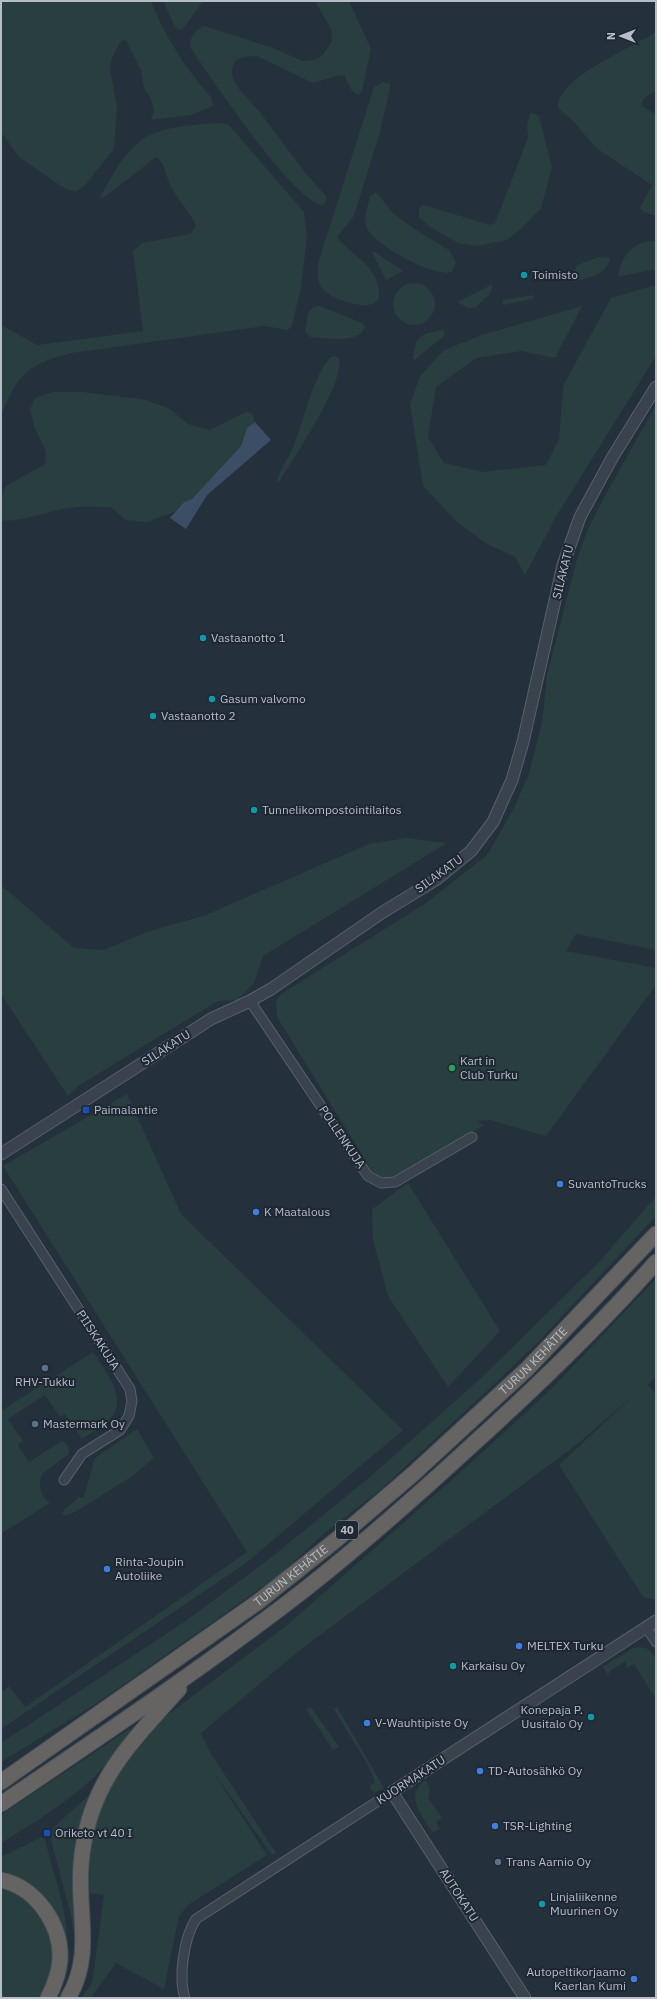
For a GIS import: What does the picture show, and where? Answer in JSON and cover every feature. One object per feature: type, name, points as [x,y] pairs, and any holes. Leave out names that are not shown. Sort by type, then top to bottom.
[{"type":"highway","name":"TURUN KEHÄTIE","points":[[1,1782],[258,1602],[336,1540],[412,1474],[527,1369],[656,1234]]},
{"type":"highway","name":"TURUN KEHÄTIE","points":[[1,1804],[194,1671],[280,1609],[422,1492],[540,1383],[656,1262]]},
{"type":"highway","points":[[68,1998],[79,1975],[82,1960],[84,1944],[80,1865],[88,1824],[96,1800],[109,1771],[132,1741],[194,1671]]},
{"type":"highway","points":[[1,1880],[15,1885],[35,1898],[50,1917],[55,1929],[60,1946],[60,1960],[56,1981],[48,1998]]},
{"type":"street","name":"SILAKATU","points":[[1,1154],[211,1019],[250,1001],[455,865],[471,851],[493,822],[507,793],[523,742],[564,565],[580,517],[612,458],[656,387]]},
{"type":"street","name":"POLLENKUJA","points":[[250,1001],[368,1176],[381,1183],[395,1182],[472,1137]]},
{"type":"street","name":"PIISKAKUJA","points":[[1,1189],[130,1389],[132,1401],[129,1416],[120,1430],[82,1454],[64,1480]]},
{"type":"street","name":"KUORMAKATU","points":[[185,1998],[182,1972],[189,1931],[196,1919],[656,1620]]},
{"type":"street","points":[[646,1627],[656,1642]]},
{"type":"street","name":"AUTOKATU","points":[[392,1792],[525,1998]]},
{"type":"green space","points":[[1,1],[151,1],[160,23],[172,44],[192,74],[210,97],[213,106],[191,115],[151,120],[154,110],[150,97],[144,88],[141,70],[126,40],[121,41],[112,58],[110,69],[117,107],[114,149],[86,184],[76,192],[64,188],[19,157],[1,132]]},
{"type":"green space","points":[[163,1],[203,1],[183,29],[180,30],[175,27]]},
{"type":"green space","points":[[315,1],[349,1],[371,49],[362,91],[358,95],[352,91],[344,75],[313,83],[257,56],[243,57],[235,61],[232,69],[232,75],[238,88],[260,112],[303,170],[325,195],[327,198],[323,205],[310,199],[293,184],[273,162],[253,137],[191,49],[190,45],[191,38],[195,32],[204,26],[273,48],[303,61],[317,59],[323,55],[332,41],[331,29]]},
{"type":"green space","points":[[656,31],[656,91],[644,98],[641,105],[656,115],[656,216],[644,212],[640,208],[652,185],[596,148],[573,121],[558,108],[560,98],[577,78],[603,61],[648,37]]},
{"type":"green space","points":[[383,82],[390,84],[390,88],[380,132],[354,216],[337,237],[365,264],[376,279],[379,288],[379,299],[371,304],[363,305],[341,300],[323,289],[318,279],[318,269],[319,260],[374,87]]},
{"type":"green space","points":[[530,113],[539,116],[552,168],[541,208],[522,228],[507,240],[477,246],[458,243],[430,227],[419,217],[419,208],[424,205],[490,225],[495,223],[528,138],[527,125]]},
{"type":"green space","points":[[222,123],[229,125],[304,212],[307,237],[301,288],[292,325],[288,330],[264,326],[72,353],[57,357],[26,372],[13,389],[1,416],[1,325],[37,345],[143,331],[133,251],[142,243],[190,234],[196,226],[176,195],[168,180],[162,163],[156,157],[106,196],[99,199],[121,161],[139,142],[147,137],[156,132],[167,129]]},
{"type":"green space","points":[[376,192],[393,213],[413,228],[449,250],[456,262],[452,272],[444,273],[420,266],[394,252],[373,237],[366,226],[365,217],[370,196]]},
{"type":"green space","points":[[649,241],[656,241],[656,269],[621,276],[618,275],[624,258],[628,253],[637,245]]},
{"type":"green space","points":[[373,251],[403,271],[386,280],[372,252]]},
{"type":"green space","points":[[599,257],[610,258],[605,269],[596,275],[573,282],[577,265]]},
{"type":"green space","points":[[410,283],[418,283],[426,286],[432,292],[435,304],[432,316],[426,322],[418,325],[410,325],[402,322],[396,316],[393,308],[393,300],[396,292],[402,286]]},
{"type":"green space","points":[[493,284],[490,294],[476,307],[468,308],[457,302]]},
{"type":"green space","points":[[656,285],[656,356],[557,515],[525,575],[515,557],[487,544],[458,523],[423,486],[410,404],[420,376],[444,350],[482,335],[582,306],[555,358],[521,351],[476,358],[436,387],[428,437],[444,463],[482,472],[546,465],[559,439],[563,386],[611,298]]},
{"type":"green space","points":[[533,295],[534,298],[505,305],[502,303],[503,300]]},
{"type":"green space","points":[[320,306],[362,323],[365,326],[362,332],[357,336],[341,339],[310,337],[305,332],[308,313],[313,307]]},
{"type":"green space","points":[[442,330],[444,331],[444,336],[413,361],[417,341],[423,335]]},
{"type":"green space","points":[[332,356],[338,357],[339,367],[336,381],[318,419],[279,482],[277,481],[278,477],[292,450],[319,374]]},
{"type":"green space","points":[[53,392],[83,392],[146,400],[170,409],[188,424],[210,430],[246,412],[252,413],[255,422],[247,428],[241,446],[192,499],[184,502],[174,512],[147,522],[125,520],[111,507],[78,507],[67,508],[19,520],[2,521],[1,499],[6,486],[45,464],[46,452],[34,426],[30,409],[35,398]]},
{"type":"green space","points":[[656,405],[656,950],[576,934],[566,951],[656,968],[656,985],[546,1136],[490,1120],[476,1121],[484,1125],[395,1176],[380,1177],[372,1171],[277,1017],[276,1000],[281,994],[426,903],[487,855],[513,810],[528,776],[542,723],[547,675],[577,559],[588,529]]},
{"type":"green space","points":[[406,838],[447,843],[263,956],[254,983],[237,1000],[218,1001],[78,1086],[68,1096],[1,994],[1,885],[74,948],[104,950],[149,931],[203,916],[369,844]]},
{"type":"green space","points":[[127,1094],[181,1214],[403,1430],[246,1563],[1,1729],[1,1693],[9,1686],[25,1707],[247,1552],[3,1166]]},
{"type":"green space","points":[[408,1183],[500,1331],[448,1387],[388,1296],[373,1240],[372,1209]]},
{"type":"green space","points":[[656,1196],[656,1216],[539,1341],[380,1490],[327,1531],[278,1576],[94,1705],[1,1762],[1,1743],[184,1622],[269,1559],[370,1477],[481,1378],[600,1261]]},
{"type":"green space","points":[[656,1279],[656,1376],[648,1384],[656,1395],[656,1600],[643,1597],[559,1465],[634,1395],[580,1442],[300,1650],[201,1733],[210,1752],[276,1853],[272,1855],[211,1769],[267,1855],[188,1905],[179,1916],[164,1989],[116,1963],[91,1998],[81,1998],[92,1983],[104,1895],[88,1893],[88,1870],[92,1841],[99,1810],[108,1786],[150,1728],[286,1626],[445,1486],[548,1392]]},
{"type":"green space","points":[[93,1352],[114,1386],[117,1395],[117,1404],[114,1413],[105,1424],[82,1439],[65,1414],[60,1417],[45,1395],[8,1419],[23,1441],[18,1445],[29,1462],[62,1441],[68,1446],[69,1454],[42,1474],[40,1482],[41,1490],[44,1497],[50,1503],[1,1534],[1,1411]]},
{"type":"green space","points":[[137,1429],[154,1458],[131,1477],[75,1512],[64,1516],[62,1513],[66,1508],[79,1497],[83,1498],[95,1458]]},
{"type":"green space","points":[[640,1647],[648,1649],[656,1658],[656,1699],[634,1664],[626,1668],[626,1661],[610,1671],[608,1675],[603,1667],[633,1648]]},
{"type":"green space","points":[[311,1707],[339,1747],[333,1750],[306,1709]]},
{"type":"green space","points":[[337,1707],[384,1788],[374,1793],[369,1786],[375,1782],[368,1765],[334,1709]]},
{"type":"green space","points":[[134,1726],[103,1768],[80,1790],[55,1809],[1,1843],[1,1815]]},
{"type":"green space","points":[[426,1780],[430,1791],[428,1798],[442,1818],[436,1822],[440,1829],[433,1833],[420,1813],[415,1799],[419,1786]]},
{"type":"green space","points":[[92,1793],[78,1946],[70,1978],[75,1947],[72,1920],[49,1832]]},
{"type":"green space","points":[[42,1837],[45,1840],[63,1907],[66,1924],[68,1958],[66,1976],[63,1975],[59,1922],[50,1905],[27,1887],[1,1873],[1,1857]]},
{"type":"green space","points":[[1,1885],[25,1896],[42,1918],[52,1940],[53,1951],[50,1975],[39,1998],[1,1998]]},
{"type":"water","points":[[255,422],[271,440],[207,495],[186,529],[170,518],[184,502],[192,499],[241,446],[247,428]]},
{"type":"place","name":"Toimisto","points":[[524,275]]},
{"type":"place","name":"Vastaanotto 1","points":[[203,638]]},
{"type":"place","name":"Gasum valvomo","points":[[212,699]]},
{"type":"place","name":"Vastaanotto 2","points":[[153,716]]},
{"type":"place","name":"Tunnelikompostointilaitos","points":[[254,810]]},
{"type":"place","name":"Kart in Club Turku","points":[[452,1068]]},
{"type":"place","name":"Paimalantie","points":[[86,1110]]},
{"type":"place","name":"SuvantoTrucks","points":[[560,1184]]},
{"type":"place","name":"K Maatalous","points":[[256,1212]]},
{"type":"place","name":"RHV-Tukku","points":[[45,1368]]},
{"type":"place","name":"Mastermark Oy","points":[[35,1424]]},
{"type":"place","name":"Rinta-Joupin Autoliike","points":[[107,1569]]},
{"type":"place","name":"MELTEX Turku","points":[[519,1646]]},
{"type":"place","name":"Karkaisu Oy","points":[[453,1666]]},
{"type":"place","name":"Konepaja P. Uusitalo Oy","points":[[591,1717]]},
{"type":"place","name":"V-Wauhtipiste Oy","points":[[367,1723]]},
{"type":"place","name":"TD-Autosähkö Oy","points":[[480,1771]]},
{"type":"place","name":"TSR-Lighting","points":[[495,1826]]},
{"type":"place","name":"Oriketo vt 40 I","points":[[47,1833]]},
{"type":"place","name":"Trans Aarnio Oy","points":[[498,1862]]},
{"type":"place","name":"Linjaliikenne Muurinen Oy","points":[[542,1904]]},
{"type":"place","name":"Autopeltikorjaamo Kaerlan Kumi","points":[[634,1979]]}]
